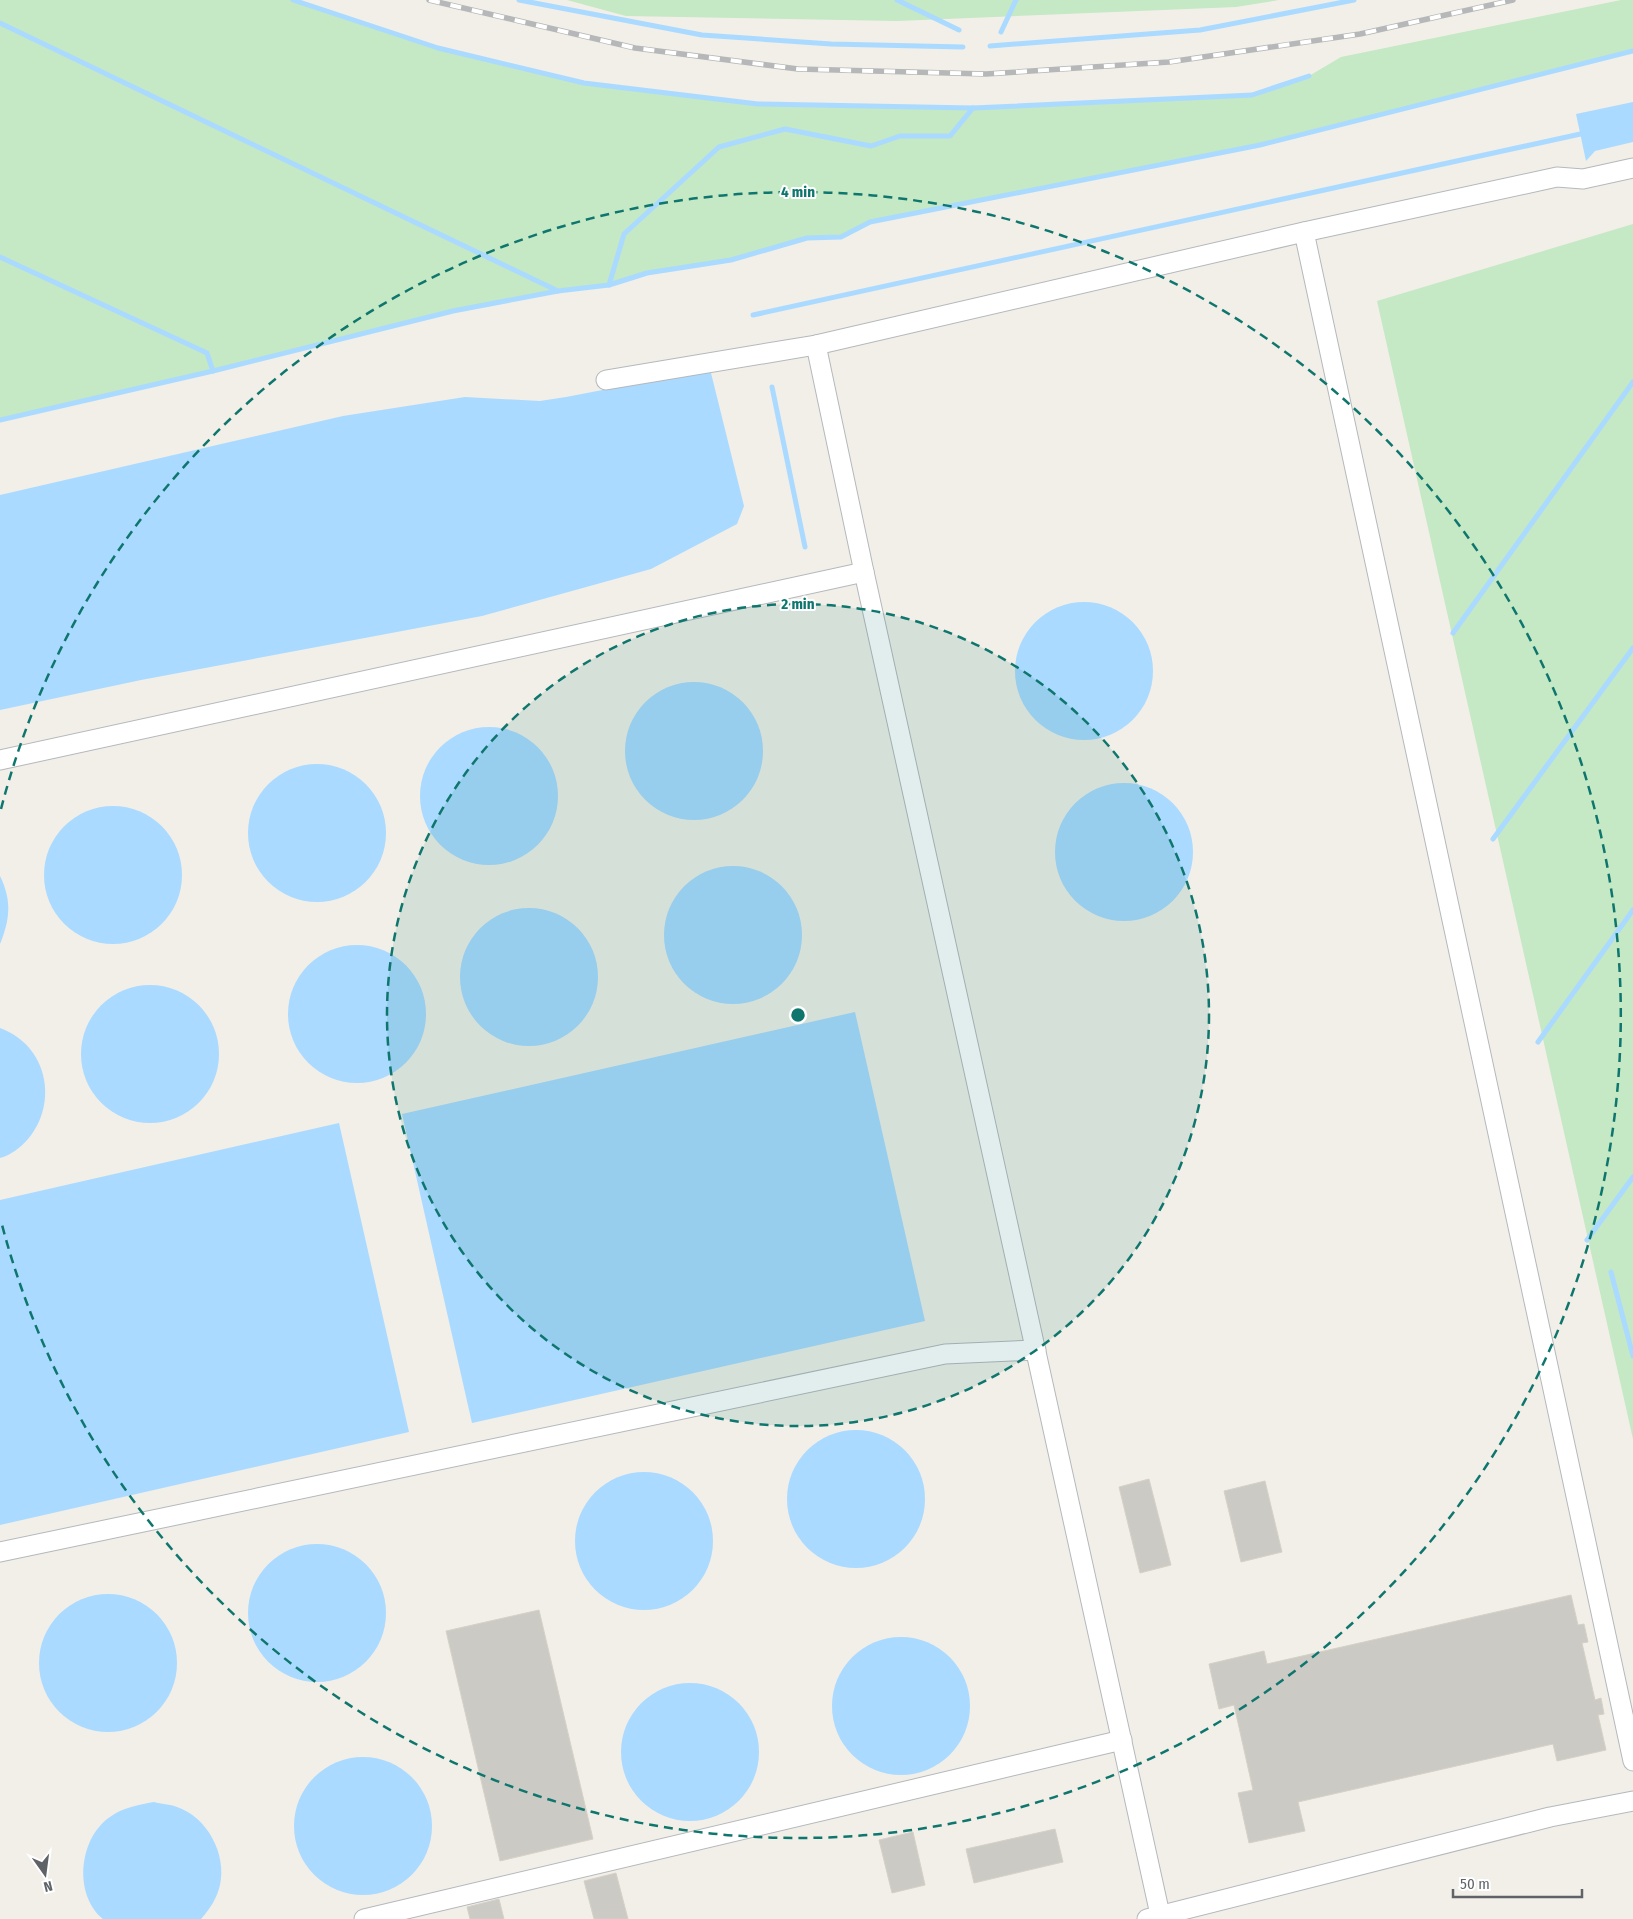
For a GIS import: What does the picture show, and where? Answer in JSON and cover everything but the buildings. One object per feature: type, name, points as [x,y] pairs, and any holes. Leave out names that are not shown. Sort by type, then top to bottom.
[{"type":"lane","points":[[606,380],[816,345],[1304,232],[1557,177],[1583,179],[1633,168]]},
{"type":"lane","points":[[1304,232],[1633,1761]]},
{"type":"lane","points":[[816,345],[864,572],[1122,1740],[1156,1918],[1550,1817],[1633,1801]]},
{"type":"lane","points":[[0,760],[864,572]]},
{"type":"lane","points":[[0,1552],[944,1354],[1036,1350]]},
{"type":"lane","points":[[364,1919],[1122,1740]]},
{"type":"green space","points":[[0,0],[293,0],[438,48],[584,83],[758,104],[973,108],[1252,95],[1309,76],[1341,57],[1621,0],[1633,0],[1633,51],[1260,145],[870,222],[841,237],[807,238],[731,260],[647,273],[609,285],[558,291],[453,311],[213,371],[0,420]]},
{"type":"green space","points":[[567,0],[1279,0],[1236,7],[897,21],[626,16]]},
{"type":"green space","points":[[1633,224],[1633,1439],[1377,301]]},
{"type":"water","points":[[1633,102],[1633,142],[1595,151],[1586,161],[1576,114]]},
{"type":"water","points":[[697,372],[711,373],[744,506],[737,524],[651,569],[482,616],[141,680],[0,710],[0,495],[343,416],[465,397],[540,401]]},
{"type":"water","points":[[1084,602],[1110,608],[1133,622],[1147,645],[1153,671],[1147,697],[1133,720],[1110,734],[1084,740],[1058,734],[1035,720],[1021,697],[1015,671],[1021,645],[1035,622],[1058,608]]},
{"type":"water","points":[[694,682],[720,688],[743,702],[757,725],[763,751],[757,777],[743,800],[720,814],[694,820],[668,814],[645,800],[631,777],[625,751],[631,725],[645,702],[668,688]]},
{"type":"water","points":[[489,727],[515,733],[538,747],[552,770],[558,796],[552,822],[538,845],[515,859],[489,865],[463,859],[440,845],[426,822],[420,796],[426,770],[440,747],[463,733]]},
{"type":"water","points":[[317,764],[343,770],[366,784],[380,807],[386,833],[380,859],[366,882],[343,896],[317,902],[291,896],[268,882],[254,859],[248,833],[254,807],[268,784],[291,770]]},
{"type":"water","points":[[1124,783],[1150,789],[1173,803],[1187,826],[1193,852],[1187,878],[1173,901],[1150,915],[1124,921],[1098,915],[1075,901],[1061,878],[1055,852],[1061,826],[1075,803],[1098,789]]},
{"type":"water","points":[[113,806],[139,812],[162,826],[176,849],[182,875],[176,901],[162,924],[139,938],[113,944],[87,938],[64,924],[50,901],[44,875],[50,849],[64,826],[87,812]]},
{"type":"water","points":[[733,866],[759,872],[782,886],[796,909],[802,935],[796,961],[782,984],[759,998],[733,1004],[707,998],[684,984],[670,961],[664,935],[670,909],[684,886],[707,872]]},
{"type":"water","points":[[0,876],[8,902],[8,918],[0,944]]},
{"type":"water","points":[[529,908],[555,914],[578,928],[592,951],[598,977],[592,1003],[578,1026],[555,1040],[529,1046],[503,1040],[480,1026],[466,1003],[460,977],[466,951],[480,928],[503,914]]},
{"type":"water","points":[[357,945],[383,951],[406,965],[420,988],[426,1014],[420,1040],[406,1063],[383,1077],[357,1083],[331,1077],[308,1063],[294,1040],[288,1014],[294,988],[308,965],[331,951]]},
{"type":"water","points":[[150,985],[176,991],[199,1005],[213,1028],[219,1054],[213,1080],[199,1103],[176,1117],[150,1123],[124,1117],[101,1103],[87,1080],[81,1054],[87,1028],[101,1005],[124,991]]},
{"type":"water","points":[[855,1012],[925,1321],[472,1423],[402,1114]]},
{"type":"water","points":[[0,1028],[16,1036],[29,1047],[38,1061],[43,1076],[45,1092],[38,1124],[28,1139],[16,1150],[0,1158]]},
{"type":"water","points":[[339,1123],[409,1432],[0,1525],[0,1200]]},
{"type":"water","points":[[856,1430],[882,1436],[905,1450],[919,1473],[925,1499],[919,1525],[905,1548],[882,1562],[856,1568],[830,1562],[807,1548],[793,1525],[787,1499],[793,1473],[807,1450],[830,1436]]},
{"type":"water","points":[[644,1472],[670,1478],[693,1492],[707,1515],[713,1541],[707,1567],[693,1590],[670,1604],[644,1610],[618,1604],[595,1590],[581,1567],[575,1541],[581,1515],[595,1492],[618,1478]]},
{"type":"water","points":[[317,1544],[343,1550],[366,1564],[380,1587],[386,1613],[380,1639],[366,1662],[343,1676],[317,1682],[291,1676],[268,1662],[254,1639],[248,1613],[254,1587],[268,1564],[291,1550]]},
{"type":"water","points":[[108,1594],[134,1600],[146,1606],[156,1615],[165,1625],[171,1637],[177,1663],[171,1689],[165,1701],[156,1711],[146,1720],[134,1726],[108,1732],[82,1726],[70,1720],[60,1711],[51,1701],[45,1689],[39,1663],[45,1637],[51,1625],[60,1615],[70,1606],[82,1600]]},
{"type":"water","points":[[901,1637],[927,1643],[950,1657],[964,1680],[970,1706],[964,1732],[950,1755],[927,1769],[901,1775],[875,1769],[852,1755],[838,1732],[832,1706],[838,1680],[852,1657],[875,1643]]},
{"type":"water","points":[[690,1683],[716,1689],[739,1703],[753,1726],[759,1752],[753,1778],[739,1801],[716,1815],[690,1821],[664,1815],[641,1801],[627,1778],[621,1752],[627,1726],[641,1703],[664,1689]]},
{"type":"water","points":[[363,1757],[389,1763],[412,1777],[426,1800],[432,1826],[426,1852],[412,1875],[389,1889],[363,1895],[337,1889],[314,1875],[300,1852],[294,1826],[300,1800],[314,1777],[337,1763]]},
{"type":"water","points":[[154,1802],[174,1806],[188,1812],[206,1828],[217,1849],[220,1861],[220,1885],[217,1894],[201,1919],[103,1919],[93,1908],[87,1895],[84,1881],[86,1852],[92,1838],[100,1826],[115,1814],[131,1807]]},
{"type":"waterway","points":[[293,0],[438,48],[584,83],[758,104],[973,108],[1252,95],[1309,76]]},
{"type":"waterway","points":[[519,0],[702,35],[831,44],[963,47]]},
{"type":"waterway","points":[[897,0],[959,30]]},
{"type":"waterway","points":[[1001,32],[1016,0]]},
{"type":"waterway","points":[[990,46],[1200,30],[1354,0]]},
{"type":"waterway","points":[[0,23],[558,291]]},
{"type":"waterway","points":[[0,420],[213,371],[453,311],[558,291],[609,285],[647,273],[731,260],[807,238],[841,237],[870,222],[1260,145],[1633,51]]},
{"type":"waterway","points":[[609,285],[624,234],[719,147],[785,129],[871,146],[900,136],[950,136],[973,108]]},
{"type":"waterway","points":[[753,315],[1585,133]]},
{"type":"waterway","points":[[0,257],[207,353],[213,371]]},
{"type":"waterway","points":[[1453,633],[1633,382]]},
{"type":"waterway","points":[[772,387],[805,547]]},
{"type":"waterway","points":[[1493,839],[1633,648]]},
{"type":"waterway","points":[[1538,1042],[1633,910]]},
{"type":"waterway","points":[[1587,1240],[1633,1177]]},
{"type":"waterway","points":[[1611,1272],[1633,1356]]},
{"type":"railway","points":[[429,0],[635,48],[798,69],[986,74],[1169,62],[1360,34],[1513,0]]}]
